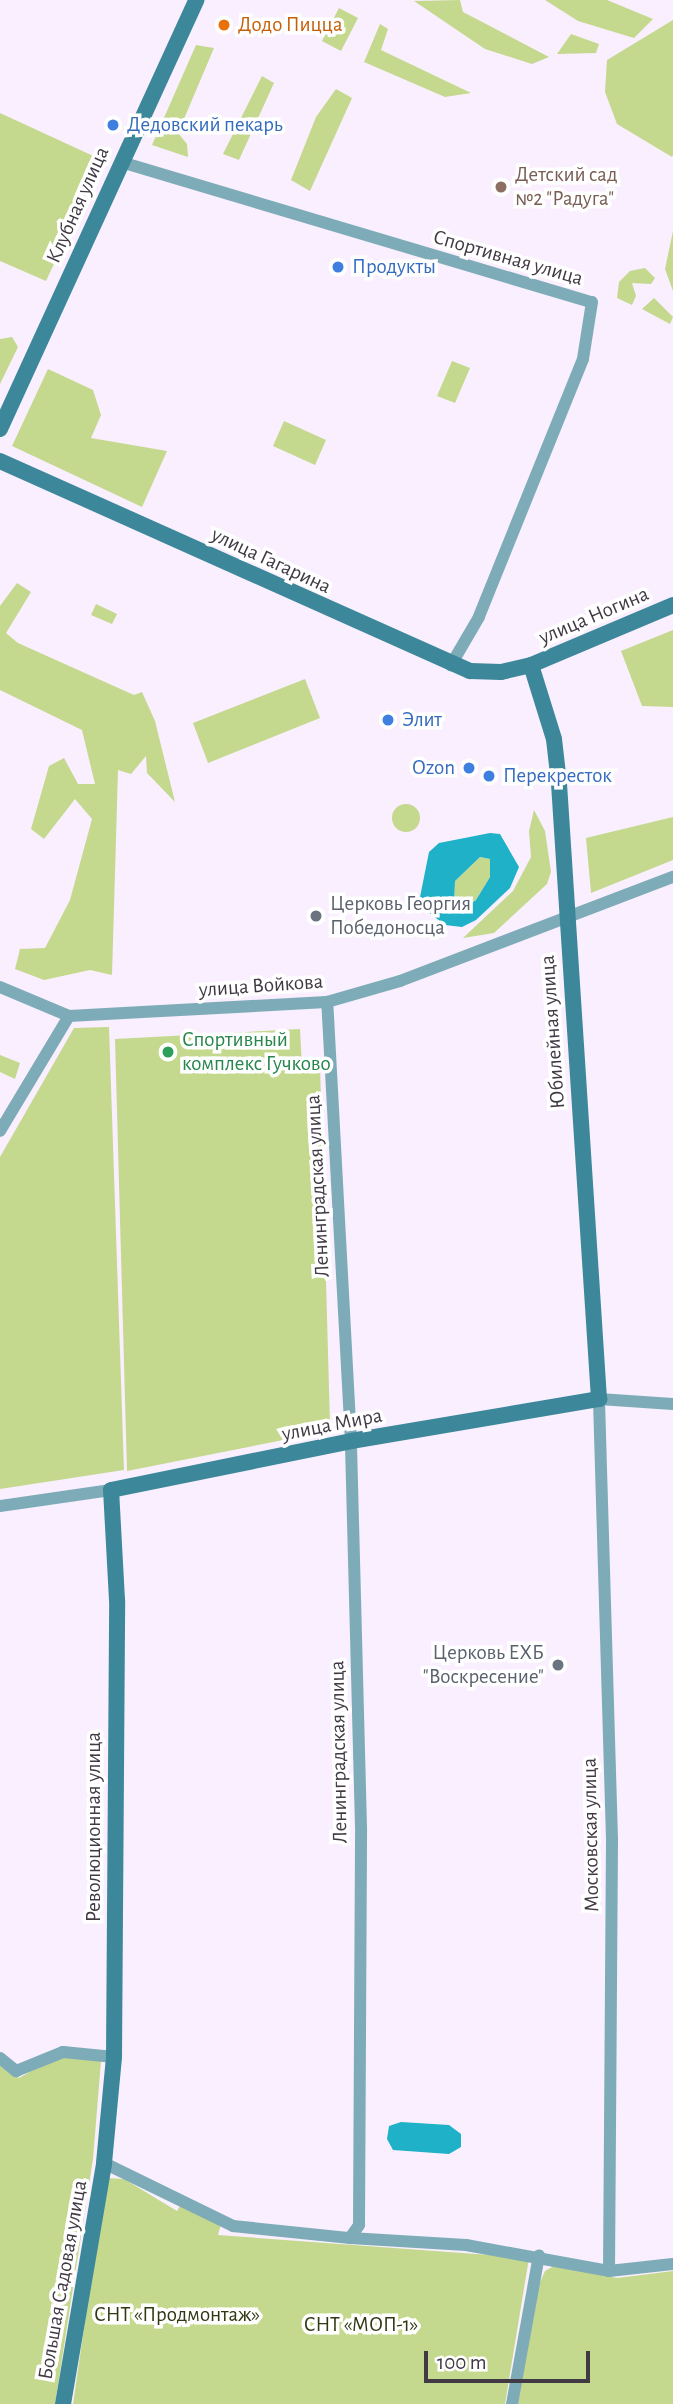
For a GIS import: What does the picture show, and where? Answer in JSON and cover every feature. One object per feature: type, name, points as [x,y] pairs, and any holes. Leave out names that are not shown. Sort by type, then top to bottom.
[{"type":"street","name":"Клубная улица","points":[[0,429],[196,0]]},
{"type":"street","name":"Спортивная улица","points":[[121,162],[592,302],[583,359],[479,618],[451,665]]},
{"type":"street","name":"улица Гагарина","points":[[0,461],[451,665],[470,671],[501,672],[531,665]]},
{"type":"street","name":"улица Ногина","points":[[531,665],[673,605]]},
{"type":"street","name":"Юбилейная улица","points":[[531,665],[554,739],[599,1399]]},
{"type":"street","name":"улица Войкова","points":[[0,987],[69,1016],[327,1002],[400,981],[567,915],[673,877]]},
{"type":"street","name":"Ленинградская улица","points":[[327,1002],[351,1441],[361,1827],[359,2225],[350,2238]]},
{"type":"street","points":[[0,1131],[69,1016]]},
{"type":"street","name":"улица Мира","points":[[0,1507],[111,1490],[351,1441],[599,1399],[673,1404]]},
{"type":"street","name":"Московская улица","points":[[599,1399],[612,1839],[609,2271]]},
{"type":"street","name":"Революционная улица","points":[[104,2163],[114,2057],[117,1600],[111,1490]]},
{"type":"street","points":[[0,2058],[16,2071],[63,2052],[114,2057]]},
{"type":"street","points":[[104,2163],[233,2226],[539,2255],[609,2271],[673,2264]]},
{"type":"street","name":"Большая Садовая улица","points":[[63,2404],[104,2163]]},
{"type":"street","points":[[512,2404],[539,2255]]},
{"type":"green space","points":[[460,0],[463,12],[549,57],[532,64],[485,49],[414,1]]},
{"type":"green space","points":[[545,0],[607,0],[653,19],[634,38],[578,21]]},
{"type":"green space","points":[[339,8],[358,18],[341,51],[322,41]]},
{"type":"green space","points":[[673,20],[672,157],[617,124],[605,92],[607,60]]},
{"type":"green space","points":[[380,24],[388,29],[381,50],[471,93],[445,97],[364,62]]},
{"type":"green space","points":[[571,34],[599,44],[596,53],[557,54]]},
{"type":"green space","points":[[196,45],[214,48],[178,133],[187,144],[188,157],[152,145]]},
{"type":"green space","points":[[262,76],[274,83],[239,160],[223,154]]},
{"type":"green space","points":[[336,89],[352,98],[310,191],[291,180],[316,117]]},
{"type":"green space","points":[[0,113],[102,160],[46,281],[0,261]]},
{"type":"green space","points":[[673,231],[673,291],[665,269]]},
{"type":"green space","points":[[645,268],[655,278],[651,284],[632,283],[636,296],[632,305],[617,298],[619,282],[630,271]]},
{"type":"green space","points":[[654,298],[673,317],[670,324],[642,309]]},
{"type":"green space","points":[[12,337],[18,347],[0,384],[0,339]]},
{"type":"green space","points":[[452,361],[470,368],[455,403],[437,396]]},
{"type":"green space","points":[[48,369],[93,390],[101,415],[91,438],[167,451],[142,507],[12,446]]},
{"type":"green space","points":[[284,421],[326,440],[315,465],[273,446]]},
{"type":"green space","points":[[17,583],[31,592],[6,633],[18,643],[134,695],[142,692],[155,721],[175,802],[147,773],[146,756],[131,774],[118,770],[112,975],[90,970],[44,980],[15,969],[20,949],[45,948],[70,900],[92,819],[75,799],[44,839],[31,829],[49,766],[64,758],[78,784],[95,784],[82,730],[0,690],[0,606]]},
{"type":"green space","points":[[96,604],[117,614],[112,624],[91,615]]},
{"type":"green space","points":[[673,630],[673,707],[642,706],[621,651]]},
{"type":"green space","points":[[305,679],[320,718],[208,763],[193,723]]},
{"type":"green space","points":[[406,804],[416,808],[420,818],[416,828],[406,832],[396,828],[392,818],[396,808]]},
{"type":"green space","points":[[534,810],[545,831],[551,872],[547,884],[494,933],[463,938],[513,891],[531,857],[529,831]]},
{"type":"green space","points":[[673,817],[673,860],[591,893],[586,838]]},
{"type":"green space","points":[[480,857],[490,859],[493,866],[490,877],[476,900],[466,907],[454,904],[455,881]]},
{"type":"green space","points":[[109,1027],[124,1470],[0,1489],[0,1157],[74,1028]]},
{"type":"green space","points":[[300,1029],[302,1067],[320,1066],[330,1424],[319,1433],[127,1471],[115,1039]]},
{"type":"green space","points":[[0,1055],[20,1063],[15,1079],[0,1072]]},
{"type":"green space","points":[[58,2056],[101,2061],[93,2159],[55,2404],[0,2404],[0,2063],[19,2078]]},
{"type":"green space","points":[[106,2178],[124,2179],[177,2211],[181,2204],[221,2224],[218,2235],[529,2258],[505,2404],[73,2404]]},
{"type":"green space","points":[[554,2266],[617,2278],[673,2271],[673,2404],[517,2404],[538,2287],[545,2271]]},
{"type":"water","points":[[490,833],[500,834],[519,867],[510,888],[476,920],[462,927],[445,925],[427,911],[420,897],[429,852],[439,843]],"holes":[[[480,857],[490,859],[490,877],[476,900],[466,907],[454,904],[455,881]]]},
{"type":"water","points":[[401,2122],[449,2125],[461,2134],[461,2147],[449,2154],[393,2150],[387,2139],[389,2126]]},
{"type":"place","name":"Додо Пицца","points":[[224,25]]},
{"type":"place","name":"Дедовский пекарь","points":[[113,125]]},
{"type":"place","name":"Детский сад №2 \"Радуга\"","points":[[501,187]]},
{"type":"place","name":"Продукты","points":[[338,267]]},
{"type":"place","name":"Элит","points":[[388,720]]},
{"type":"place","name":"Ozon","points":[[469,768]]},
{"type":"place","name":"Перекресток","points":[[489,776]]},
{"type":"place","name":"Церковь Георгия Победоносца","points":[[316,916]]},
{"type":"place","name":"Спортивный комплекс Гучково","points":[[168,1052]]},
{"type":"place","name":"Церковь ЕХБ \"Воскресение\"","points":[[558,1665]]},
{"type":"park label","name":"СНТ «Продмонтаж»","points":[[177,2315]]},
{"type":"park label","name":"СНТ «МОП-1»","points":[[361,2325]]}]
